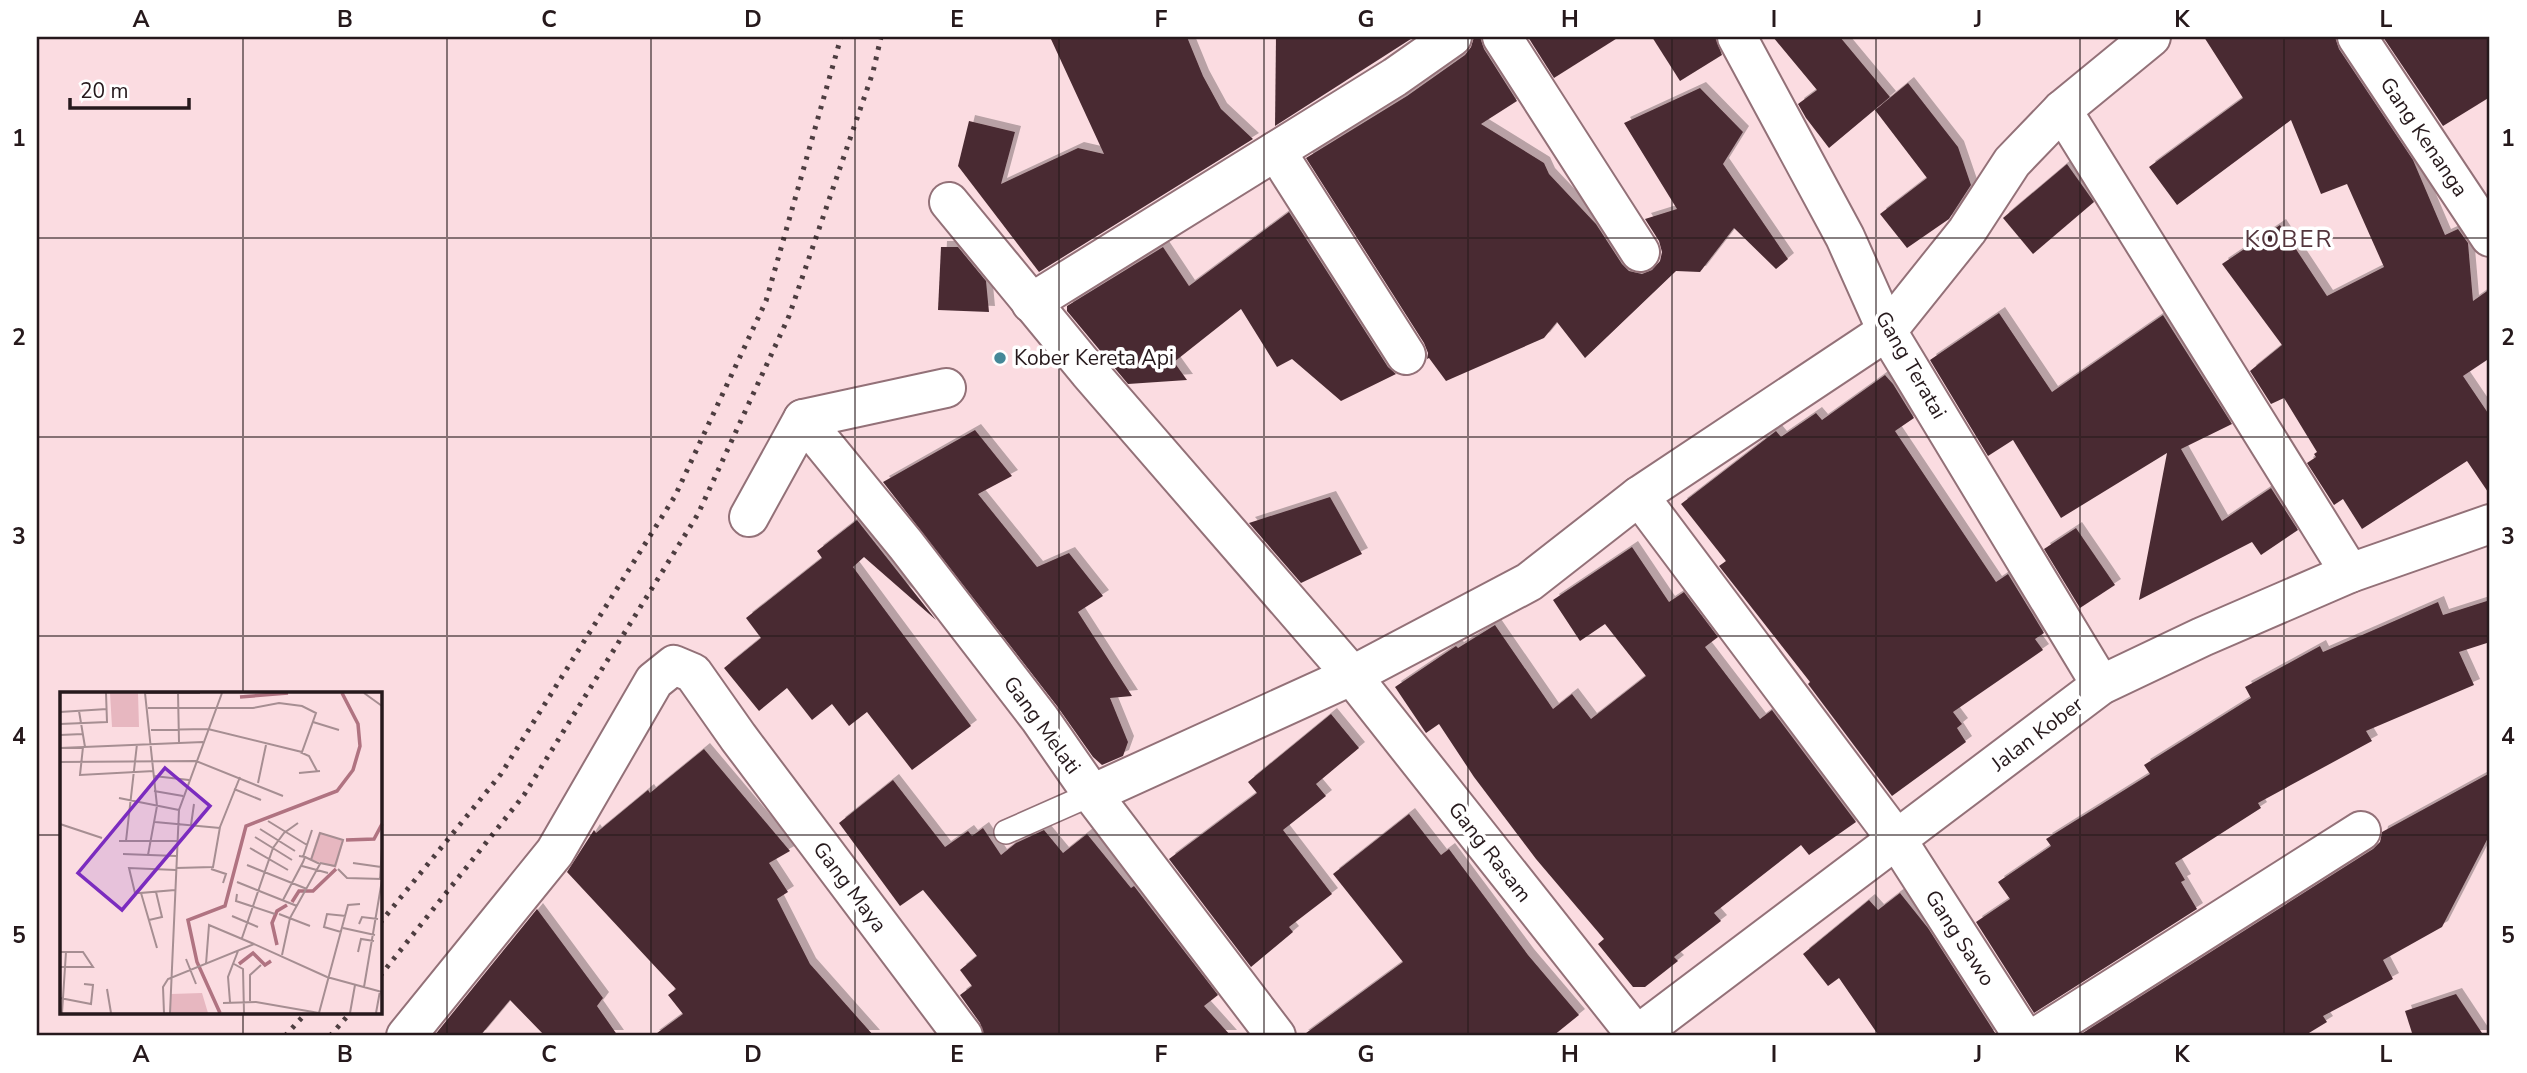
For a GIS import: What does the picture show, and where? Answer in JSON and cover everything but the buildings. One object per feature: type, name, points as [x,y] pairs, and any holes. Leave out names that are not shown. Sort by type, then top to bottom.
[{"type":"street","points":[[1031,303],[1395,77],[1452,37]]},
{"type":"street","points":[[1502,37],[1640,252]]},
{"type":"street","name":"Gang Teratai","points":[[1737,37],[1845,237],[1887,331],[2101,685]]},
{"type":"street","points":[[1092,794],[1343,666],[1529,582],[1639,496],[1887,331],[1967,231],[2012,162],[2062,110],[2151,37]]},
{"type":"street","name":"Gang Kenanga","points":[[2357,37],[2490,237]]},
{"type":"street","points":[[2062,110],[2350,573]]},
{"type":"street","points":[[1276,151],[1406,355]]},
{"type":"street","name":"Gang Rasam","points":[[949,202],[990,249],[1031,303],[1343,666],[1637,1036]]},
{"type":"street","points":[[750,517],[803,419],[946,388]]},
{"type":"street","name":"Gang Melati","points":[[803,419],[906,545],[1040,719],[1092,794],[1276,1036]]},
{"type":"street","name":"Gang Sawo","points":[[1639,496],[1897,840],[2023,1036]]},
{"type":"street","name":"Jalan Kober","points":[[1637,1036],[2101,685],[2202,637],[2350,573],[2490,524]]},
{"type":"street","name":"Gang Maya","points":[[406,1036],[555,852],[654,681],[674,664],[692,673],[737,737],[963,1036]]},
{"type":"street","points":[[2038,1036],[2361,831]]},
{"type":"lane","points":[[1006,832],[1092,794]]},
{"type":"railway","points":[[382,921],[501,774],[675,496],[766,301],[841,37]]},
{"type":"railway","points":[[382,973],[524,795],[698,514],[789,316],[873,72],[881,37]]},
{"type":"railway","points":[[285,1036],[305,1014]]},
{"type":"railway","points":[[330,1036],[349,1014]]},
{"type":"place","name":"Kober Kereta Api","points":[[1000,358]]},
{"type":"district","name":"KOBER","points":[[2289,239]]}]
